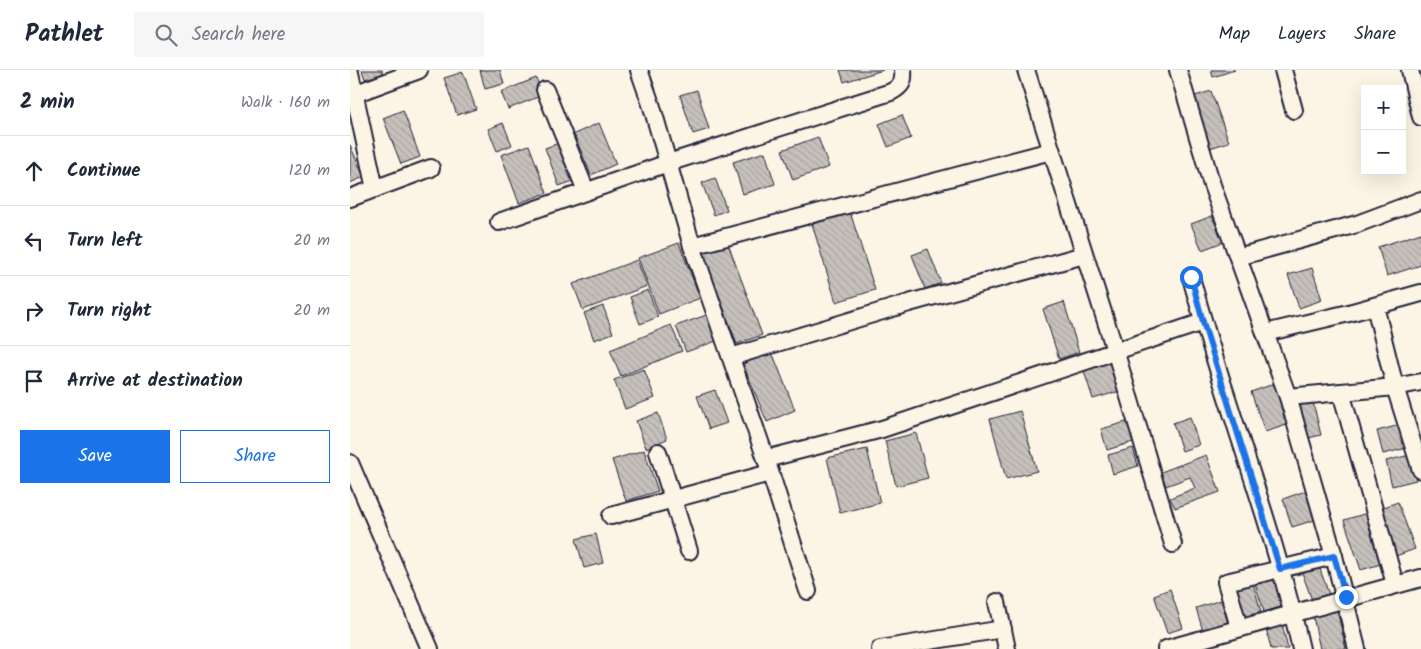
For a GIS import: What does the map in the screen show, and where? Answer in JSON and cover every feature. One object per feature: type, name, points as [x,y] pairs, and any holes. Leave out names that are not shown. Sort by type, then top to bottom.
[{"type":"street","points":[[354,94],[419,70]]},
{"type":"street","points":[[639,70],[692,246],[768,466],[808,591]]},
{"type":"street","points":[[499,222],[668,162],[891,92],[900,87],[904,80],[903,70]]},
{"type":"street","points":[[1026,70],[1116,350],[1173,544]]},
{"type":"street","points":[[1178,70],[1212,185],[1288,398],[1346,597],[1357,649]]},
{"type":"street","points":[[1283,70],[1294,110]]},
{"type":"street","points":[[1410,70],[1418,95],[1421,117]]},
{"type":"street","points":[[350,74],[375,189]]},
{"type":"street","points":[[545,90],[586,192]]},
{"type":"street","points":[[692,246],[1052,151]]},
{"type":"street","points":[[350,198],[431,168]]},
{"type":"street","points":[[1238,257],[1357,224],[1421,200]]},
{"type":"street","points":[[731,357],[909,303],[1084,255]]},
{"type":"street","points":[[1191,277],[1203,322],[1293,612],[1301,649]]},
{"type":"street","points":[[1265,333],[1421,293]]},
{"type":"street","points":[[1375,306],[1395,387],[1421,470]]},
{"type":"street","points":[[611,516],[674,499],[1203,322]]},
{"type":"street","points":[[1288,398],[1395,387],[1421,382]]},
{"type":"street","points":[[1340,392],[1395,584]]},
{"type":"street","points":[[658,452],[690,550]]},
{"type":"street","points":[[350,463],[430,649]]},
{"type":"street","points":[[1239,627],[1226,582],[1334,556]]},
{"type":"street","points":[[1166,648],[1346,597],[1421,578]]},
{"type":"street","points":[[997,602],[1007,649]]},
{"type":"street","points":[[880,649],[1003,629]]},
{"type":"building","points":[[362,70],[382,70],[383,74],[365,79]]},
{"type":"building","points":[[480,70],[500,70],[504,84],[485,89]]},
{"type":"building","points":[[840,70],[883,70],[844,82]]},
{"type":"building","points":[[1211,70],[1235,70],[1213,77]]},
{"type":"building","points":[[463,72],[476,109],[457,115],[444,78]]},
{"type":"building","points":[[536,78],[543,95],[508,109],[501,92]]},
{"type":"building","points":[[697,90],[709,129],[693,134],[680,95]]},
{"type":"building","points":[[1211,91],[1229,142],[1210,148],[1192,97]]},
{"type":"building","points":[[403,110],[420,157],[401,164],[383,118]]},
{"type":"building","points":[[902,115],[911,138],[888,147],[879,124]]},
{"type":"building","points":[[503,123],[512,145],[497,151],[488,129]]},
{"type":"building","points":[[599,123],[616,164],[591,175],[574,134]]},
{"type":"building","points":[[818,137],[829,167],[793,180],[782,150]]},
{"type":"building","points":[[559,143],[573,181],[559,186],[545,148]]},
{"type":"building","points":[[350,145],[364,177],[350,183]]},
{"type":"building","points":[[529,145],[547,193],[519,203],[501,155]]},
{"type":"building","points":[[765,152],[775,184],[743,194],[733,162]]},
{"type":"building","points":[[715,178],[727,210],[714,215],[702,183]]},
{"type":"building","points":[[850,212],[875,290],[836,302],[812,224]]},
{"type":"building","points":[[1212,216],[1223,242],[1202,250],[1191,224]]},
{"type":"building","points":[[1421,233],[1421,265],[1387,276],[1378,247]]},
{"type":"building","points":[[679,243],[700,298],[659,314],[638,258]]},
{"type":"building","points":[[728,244],[762,335],[737,344],[703,253]]},
{"type":"building","points":[[928,249],[941,283],[925,289],[912,255]]},
{"type":"building","points":[[637,260],[647,286],[583,310],[573,284]]},
{"type":"building","points":[[1312,268],[1322,300],[1299,308],[1288,275]]},
{"type":"building","points":[[648,290],[658,317],[640,324],[630,297]]},
{"type":"building","points":[[1064,302],[1079,352],[1059,359],[1043,309]]},
{"type":"building","points":[[603,306],[613,333],[594,340],[584,313]]},
{"type":"building","points":[[709,314],[719,340],[686,352],[676,326]]},
{"type":"building","points":[[671,325],[682,351],[621,376],[610,350]]},
{"type":"building","points":[[772,352],[795,410],[767,422],[743,364]]},
{"type":"building","points":[[1110,357],[1120,391],[1093,399],[1082,365]]},
{"type":"building","points":[[644,369],[655,398],[625,409],[614,380]]},
{"type":"building","points":[[1276,383],[1290,424],[1265,432],[1251,392]]},
{"type":"building","points":[[715,390],[727,423],[709,429],[697,396]]},
{"type":"building","points":[[1312,398],[1321,435],[1304,439],[1294,402]]},
{"type":"building","points":[[1020,411],[1037,471],[1006,479],[990,419]]},
{"type":"building","points":[[658,413],[667,439],[646,448],[636,421]]},
{"type":"building","points":[[1190,417],[1199,445],[1182,451],[1173,423]]},
{"type":"building","points":[[1130,421],[1136,441],[1107,450],[1101,429]]},
{"type":"building","points":[[1400,425],[1407,448],[1383,454],[1377,431]]},
{"type":"building","points":[[916,433],[928,478],[896,486],[885,441]]},
{"type":"building","points":[[1133,448],[1138,466],[1113,474],[1108,455]]},
{"type":"building","points":[[867,449],[880,503],[840,513],[827,458]]},
{"type":"building","points":[[644,450],[658,491],[626,501],[612,460]]},
{"type":"building","points":[[1206,455],[1220,492],[1175,508],[1170,498],[1195,488],[1190,477],[1166,486],[1161,472]]},
{"type":"building","points":[[1410,455],[1416,480],[1392,486],[1386,461]]},
{"type":"building","points":[[1308,490],[1318,519],[1292,527],[1283,499]]},
{"type":"building","points":[[1398,502],[1415,549],[1393,557],[1376,510]]},
{"type":"building","points":[[1367,513],[1384,563],[1361,570],[1344,520]]},
{"type":"building","points":[[596,534],[603,563],[584,568],[576,539]]},
{"type":"building","points":[[1317,561],[1330,597],[1313,603],[1300,567]]},
{"type":"building","points":[[1278,573],[1287,605],[1264,612],[1254,580]]},
{"type":"building","points":[[1253,583],[1261,612],[1238,618],[1230,590]]},
{"type":"building","points":[[1170,589],[1183,628],[1167,633],[1154,595]]},
{"type":"building","points":[[1221,600],[1228,624],[1203,631],[1196,608]]},
{"type":"building","points":[[1336,606],[1346,649],[1320,649],[1312,612]]},
{"type":"building","points":[[1282,624],[1288,649],[1271,649],[1266,628]]},
{"type":"route","points":[[1191,277],[1203,322],[1280,569],[1334,556],[1346,597]]}]
